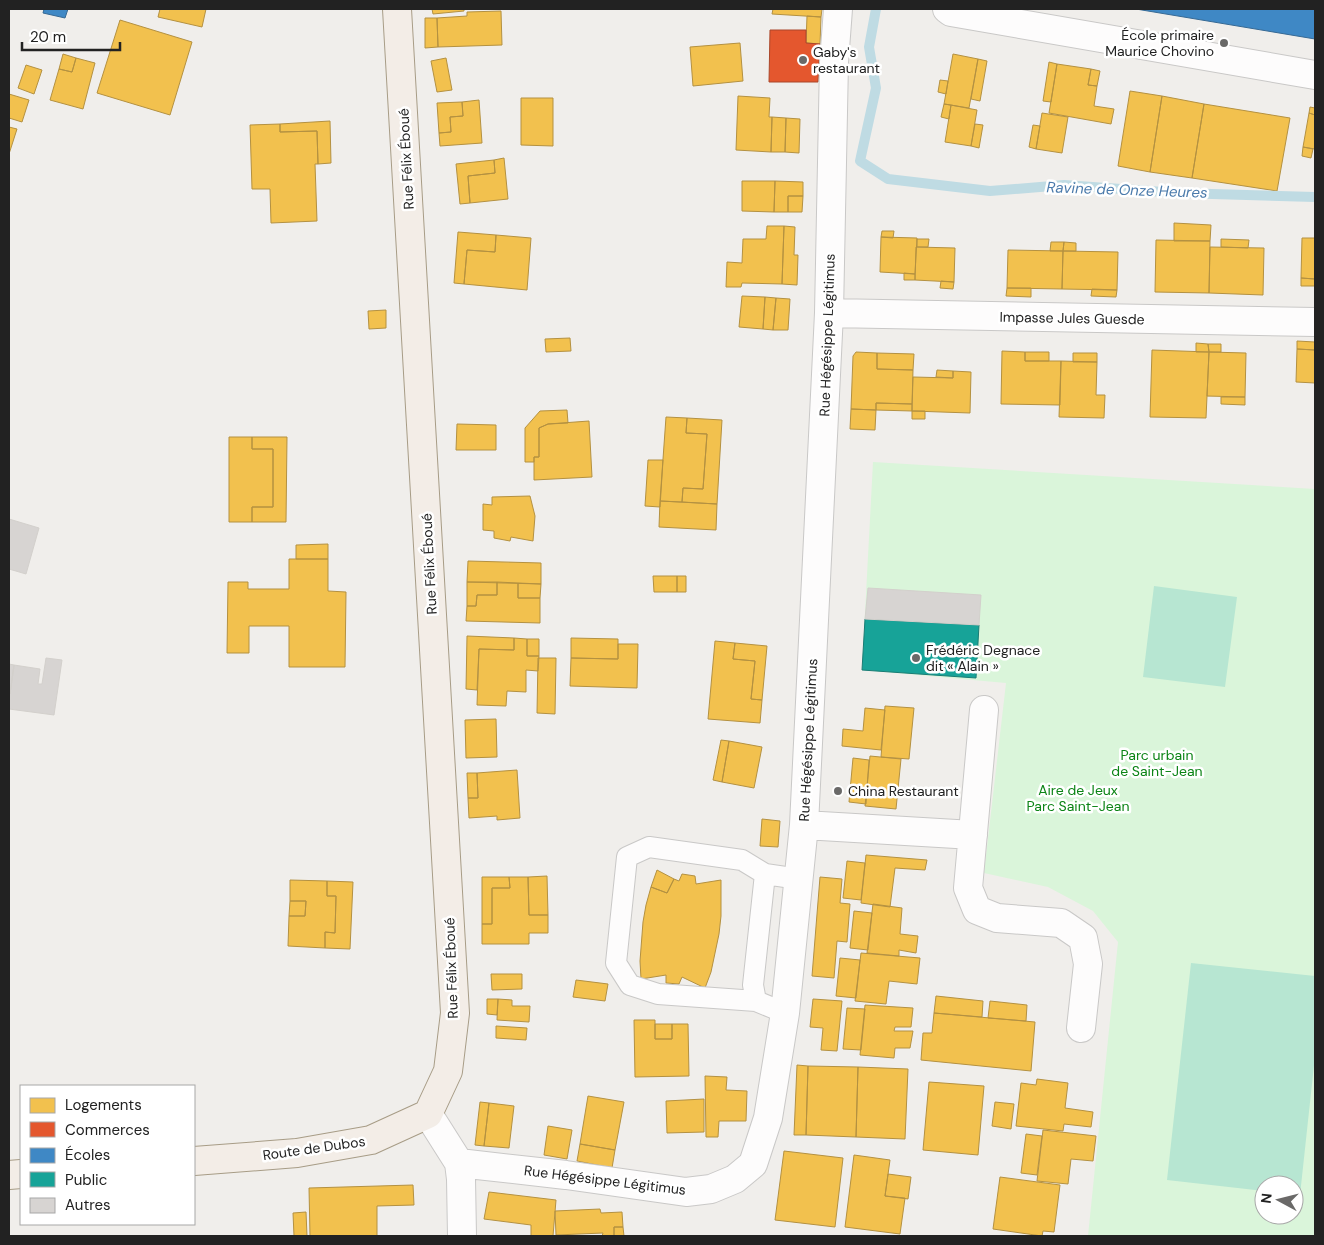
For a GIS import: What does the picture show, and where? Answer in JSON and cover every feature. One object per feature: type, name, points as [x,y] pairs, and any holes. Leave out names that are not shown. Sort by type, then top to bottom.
[{"type":"main road","name":"Rue Félix Éboué","points":[[397,9],[455,1013],[448,1072],[428,1114]]},
{"type":"main road","name":"Route de Dubos","points":[[195,1161],[297,1153],[370,1140],[428,1114]]},
{"type":"street","name":"Rue Hégésippe Légitimus","points":[[459,1163],[566,1175],[686,1192],[711,1189],[735,1179],[753,1164],[768,1118],[785,1013],[804,825],[829,313],[834,62],[838,9]]},
{"type":"street","points":[[947,9],[951,12],[1315,75]]},
{"type":"street","name":"Impasse Jules Guesde","points":[[829,313],[1315,322]]},
{"type":"street","points":[[984,710],[968,888],[977,910],[997,918],[1061,923],[1083,938],[1088,964],[1081,1028]]},
{"type":"street","points":[[804,825],[973,834]]},
{"type":"street","points":[[428,1114],[459,1163],[462,1236]]},
{"type":"lane","points":[[785,1013],[756,1001],[658,994],[630,985],[616,964],[627,857],[649,847],[742,860],[765,874],[799,879]]},
{"type":"lane","points":[[756,1001],[753,985],[765,874]]},
{"type":"green space","name":"Parc urbain de Saint-Jean","points":[[873,462],[1315,489],[1315,1236],[1088,1236],[1118,942],[1093,911],[1048,887],[984,873],[1006,683],[862,670]]},
{"type":"green space","points":[[1154,586],[1237,597],[1225,687],[1143,677]]},
{"type":"green space","points":[[1191,963],[1315,976],[1315,1056],[1302,1175],[1254,1175],[1254,1190],[1167,1180]]},
{"type":"building: Logements","points":[[160,9],[206,9],[202,27],[158,17]]},
{"type":"building: Logements","points":[[432,9],[464,9],[464,11],[433,14]]},
{"type":"building: Logements","points":[[773,9],[822,9],[821,17],[772,14]]},
{"type":"building: Logements","points":[[501,11],[502,45],[438,47],[437,18],[467,16],[467,12]]},
{"type":"building: Logements","points":[[807,16],[821,17],[820,44],[806,43]]},
{"type":"building: Logements","points":[[425,18],[437,18],[438,47],[425,48]]},
{"type":"building: Logements","points":[[120,20],[192,42],[170,115],[97,93]]},
{"type":"building: Logements","points":[[740,43],[743,81],[693,86],[690,47]]},
{"type":"building: Logements","points":[[63,54],[76,58],[72,72],[59,69]]},
{"type":"building: Logements","points":[[953,54],[978,59],[969,108],[944,104]]},
{"type":"building: Logements","points":[[76,58],[95,63],[83,109],[50,100],[59,69],[72,72]]},
{"type":"building: Logements","points":[[446,58],[452,90],[437,92],[431,61]]},
{"type":"building: Logements","points":[[978,59],[987,61],[980,101],[971,99]]},
{"type":"building: Logements","points":[[1049,62],[1057,64],[1051,102],[1043,101]]},
{"type":"building: Logements","points":[[1057,64],[1091,69],[1088,85],[1097,86],[1094,106],[1114,109],[1111,124],[1049,113]]},
{"type":"building: Logements","points":[[26,65],[42,70],[34,94],[18,88]]},
{"type":"building: Logements","points":[[1091,69],[1100,71],[1097,86],[1088,85]]},
{"type":"building: Logements","points":[[940,80],[948,81],[946,94],[938,92]]},
{"type":"building: Logements","points":[[1130,91],[1162,96],[1150,172],[1118,166]]},
{"type":"building: Logements","points":[[9,94],[29,100],[22,122],[9,118]]},
{"type":"building: Logements","points":[[738,96],[770,98],[769,117],[772,117],[771,152],[736,150]]},
{"type":"building: Logements","points":[[1162,96],[1204,104],[1192,178],[1150,172]]},
{"type":"building: Logements","points":[[521,98],[553,98],[553,146],[521,145]]},
{"type":"building: Logements","points":[[479,100],[482,143],[440,146],[439,133],[451,132],[450,117],[463,116],[462,102]]},
{"type":"building: Logements","points":[[462,102],[463,116],[450,117],[451,132],[439,133],[437,103]]},
{"type":"building: Logements","points":[[944,104],[951,105],[949,119],[941,117]]},
{"type":"building: Logements","points":[[1204,104],[1290,118],[1277,191],[1192,178]]},
{"type":"building: Logements","points":[[951,105],[977,110],[971,146],[945,142]]},
{"type":"building: Logements","points":[[1310,107],[1315,108],[1315,115],[1309,113]]},
{"type":"building: Logements","points":[[1042,113],[1068,117],[1062,153],[1036,149]]},
{"type":"building: Logements","points":[[1309,113],[1315,115],[1315,149],[1303,147]]},
{"type":"building: Logements","points":[[772,117],[786,118],[785,152],[771,152]]},
{"type":"building: Logements","points":[[786,118],[800,119],[799,153],[785,152]]},
{"type":"building: Logements","points":[[330,121],[331,163],[318,164],[317,131],[280,132],[280,124]]},
{"type":"building: Logements","points":[[280,124],[280,132],[317,131],[318,164],[315,164],[317,221],[271,223],[270,189],[252,189],[250,125]]},
{"type":"building: Logements","points":[[975,124],[983,125],[979,148],[971,146]]},
{"type":"building: Logements","points":[[1033,125],[1040,126],[1036,149],[1029,147]]},
{"type":"building: Logements","points":[[9,127],[17,129],[9,154]]},
{"type":"building: Logements","points":[[1303,147],[1313,149],[1311,158],[1302,156]]},
{"type":"building: Logements","points":[[504,158],[508,199],[470,203],[468,176],[495,173],[494,160]]},
{"type":"building: Logements","points":[[494,160],[495,173],[468,176],[470,203],[460,204],[456,164]]},
{"type":"building: Logements","points":[[742,181],[775,181],[774,212],[742,211]]},
{"type":"building: Logements","points":[[775,181],[803,182],[803,196],[788,196],[788,212],[774,212]]},
{"type":"building: Logements","points":[[788,196],[803,196],[802,212],[788,212]]},
{"type":"building: Logements","points":[[1174,223],[1211,225],[1210,241],[1174,241]]},
{"type":"building: Logements","points":[[767,226],[784,226],[782,284],[742,283],[741,287],[726,287],[727,262],[742,263],[743,239],[766,239]]},
{"type":"building: Logements","points":[[784,226],[795,227],[794,255],[798,255],[797,285],[782,284]]},
{"type":"building: Logements","points":[[882,231],[894,231],[893,238],[881,237]]},
{"type":"building: Logements","points":[[458,232],[496,235],[495,252],[467,250],[464,284],[454,283]]},
{"type":"building: Logements","points":[[496,235],[531,238],[527,290],[464,284],[467,250],[495,252]]},
{"type":"building: Logements","points":[[881,237],[917,238],[915,274],[880,272]]},
{"type":"building: Logements","points":[[1302,238],[1315,238],[1315,279],[1301,278]]},
{"type":"building: Logements","points":[[917,239],[929,239],[928,247],[917,247]]},
{"type":"building: Logements","points":[[1221,239],[1249,240],[1248,248],[1221,247]]},
{"type":"building: Logements","points":[[1156,240],[1210,241],[1209,293],[1155,292]]},
{"type":"building: Logements","points":[[1051,242],[1064,242],[1063,251],[1050,251]]},
{"type":"building: Logements","points":[[1064,242],[1076,243],[1076,251],[1063,251]]},
{"type":"building: Logements","points":[[916,247],[955,248],[954,282],[915,280]]},
{"type":"building: Logements","points":[[1210,247],[1264,248],[1263,295],[1209,293]]},
{"type":"building: Logements","points":[[1008,250],[1063,251],[1062,289],[1007,288]]},
{"type":"building: Logements","points":[[1063,251],[1118,252],[1117,290],[1062,289]]},
{"type":"building: Logements","points":[[904,273],[915,274],[915,280],[904,280]]},
{"type":"building: Logements","points":[[1301,278],[1315,279],[1315,286],[1301,286]]},
{"type":"building: Logements","points":[[941,281],[954,282],[953,289],[940,288]]},
{"type":"building: Logements","points":[[1007,288],[1031,288],[1031,297],[1006,296]]},
{"type":"building: Logements","points":[[1092,289],[1117,290],[1116,297],[1091,296]]},
{"type":"building: Logements","points":[[742,296],[765,297],[763,329],[739,327]]},
{"type":"building: Logements","points":[[765,297],[776,298],[773,330],[763,329]]},
{"type":"building: Logements","points":[[776,298],[790,299],[788,330],[773,330]]},
{"type":"building: Logements","points":[[386,310],[386,328],[369,329],[368,311]]},
{"type":"building: Logements","points":[[570,338],[571,351],[546,352],[545,339]]},
{"type":"building: Logements","points":[[1297,341],[1315,342],[1315,350],[1297,349]]},
{"type":"building: Logements","points":[[1196,343],[1208,344],[1209,352],[1196,352]]},
{"type":"building: Logements","points":[[1208,344],[1221,344],[1221,352],[1209,352]]},
{"type":"building: Logements","points":[[1297,349],[1315,350],[1315,383],[1296,382]]},
{"type":"building: Logements","points":[[1152,350],[1209,352],[1206,418],[1150,417]]},
{"type":"building: Logements","points":[[1002,351],[1025,352],[1025,361],[1061,361],[1060,405],[1001,404]]},
{"type":"building: Logements","points":[[856,352],[877,353],[877,369],[913,370],[912,404],[876,403],[876,410],[851,409],[853,356]]},
{"type":"building: Logements","points":[[1025,352],[1049,352],[1049,361],[1025,361]]},
{"type":"building: Logements","points":[[1209,352],[1246,353],[1245,397],[1207,396]]},
{"type":"building: Logements","points":[[877,353],[914,354],[913,370],[877,369]]},
{"type":"building: Logements","points":[[1073,353],[1097,353],[1097,362],[1073,362]]},
{"type":"building: Logements","points":[[1061,361],[1097,362],[1096,395],[1105,395],[1104,418],[1059,417]]},
{"type":"building: Logements","points":[[937,370],[953,371],[953,378],[936,377]]},
{"type":"building: Logements","points":[[953,371],[971,372],[970,413],[912,411],[913,377],[953,378]]},
{"type":"building: Logements","points":[[1221,397],[1245,397],[1245,405],[1221,404]]},
{"type":"building: Logements","points":[[876,403],[912,404],[912,411],[876,410]]},
{"type":"building: Logements","points":[[851,409],[876,410],[875,430],[850,429]]},
{"type":"building: Logements","points":[[567,410],[568,423],[548,424],[539,428],[539,457],[534,457],[534,462],[525,462],[525,428],[540,411]]},
{"type":"building: Logements","points":[[912,411],[925,411],[925,419],[912,419]]},
{"type":"building: Logements","points":[[666,417],[687,418],[686,433],[707,434],[703,489],[683,488],[682,502],[660,501]]},
{"type":"building: Logements","points":[[687,418],[722,420],[717,504],[682,502],[683,488],[703,489],[707,434],[686,433]]},
{"type":"building: Logements","points":[[589,421],[592,477],[534,480],[534,457],[539,457],[539,428],[548,424]]},
{"type":"building: Logements","points":[[457,424],[496,425],[496,450],[456,450]]},
{"type":"building: Logements","points":[[229,437],[252,437],[252,449],[273,449],[273,507],[252,507],[252,522],[229,522]]},
{"type":"building: Logements","points":[[252,437],[287,437],[286,522],[252,522],[252,507],[273,507],[273,449],[252,449]]},
{"type":"building: Logements","points":[[648,460],[663,460],[660,507],[645,506]]},
{"type":"building: Logements","points":[[530,496],[535,516],[533,541],[511,537],[510,541],[494,538],[494,531],[483,530],[483,504],[492,505],[492,497]]},
{"type":"building: Logements","points":[[660,501],[717,504],[716,530],[659,527]]},
{"type":"building: Logements","points":[[328,544],[328,559],[296,559],[296,545]]},
{"type":"building: Logements","points":[[289,559],[328,559],[328,591],[346,592],[345,667],[289,667],[289,626],[249,626],[249,653],[227,653],[228,582],[248,582],[248,589],[289,589]]},
{"type":"building: Logements","points":[[468,561],[541,563],[541,584],[467,582]]},
{"type":"building: Logements","points":[[653,576],[677,576],[677,592],[654,592]]},
{"type":"building: Logements","points":[[677,576],[686,576],[686,592],[677,592]]},
{"type":"building: Logements","points":[[467,582],[497,582],[497,595],[477,595],[476,606],[467,606]]},
{"type":"building: Logements","points":[[497,582],[518,583],[518,598],[540,598],[540,623],[466,621],[467,606],[476,606],[477,595],[497,595]]},
{"type":"building: Logements","points":[[518,583],[541,584],[540,598],[518,598]]},
{"type":"building: Logements","points":[[467,636],[514,638],[514,650],[479,649],[477,690],[466,689]]},
{"type":"building: Logements","points":[[514,638],[527,639],[527,656],[539,656],[538,671],[526,670],[526,692],[507,691],[506,706],[477,705],[479,649],[514,650]]},
{"type":"building: Logements","points":[[571,638],[618,639],[618,659],[571,658]]},
{"type":"building: Logements","points":[[527,639],[539,639],[539,656],[527,656]]},
{"type":"building: Logements","points":[[715,641],[735,643],[733,659],[755,661],[751,699],[762,700],[760,723],[708,719]]},
{"type":"building: Logements","points":[[735,643],[767,646],[762,700],[751,699],[755,661],[733,659]]},
{"type":"building: Logements","points":[[618,644],[638,644],[637,688],[570,686],[571,658],[618,659]]},
{"type":"building: Logements","points":[[538,658],[556,658],[555,714],[537,713]]},
{"type":"building: Logements","points":[[885,706],[914,708],[909,759],[881,757]]},
{"type":"building: Logements","points":[[865,708],[885,710],[881,750],[842,746],[843,729],[863,731]]},
{"type":"building: Logements","points":[[496,719],[497,757],[466,758],[465,720]]},
{"type":"building: Logements","points":[[721,740],[729,741],[722,782],[713,780]]},
{"type":"building: Logements","points":[[729,741],[762,747],[754,788],[722,782]]},
{"type":"building: Logements","points":[[870,756],[901,759],[896,809],[865,806]]},
{"type":"building: Logements","points":[[853,758],[869,760],[866,804],[849,802]]},
{"type":"building: Logements","points":[[517,770],[520,818],[497,820],[497,816],[469,818],[468,798],[478,798],[477,773]]},
{"type":"building: Logements","points":[[467,773],[477,773],[478,798],[468,798]]},
{"type":"building: Logements","points":[[762,819],[780,821],[778,847],[760,846]]},
{"type":"building: Logements","points":[[866,855],[927,860],[925,870],[895,868],[890,907],[861,903]]},
{"type":"building: Logements","points":[[847,861],[865,863],[861,900],[843,898]]},
{"type":"building: Logements","points":[[657,870],[674,879],[667,893],[651,887]]},
{"type":"building: Logements","points":[[682,874],[695,876],[696,884],[721,880],[719,934],[711,972],[705,988],[682,977],[679,984],[666,983],[666,975],[641,979],[640,961],[643,922],[651,887],[667,893],[674,879],[679,881]]},
{"type":"building: Logements","points":[[547,876],[548,915],[529,915],[528,877]]},
{"type":"building: Logements","points":[[482,877],[509,877],[510,888],[492,888],[492,924],[482,924]]},
{"type":"building: Logements","points":[[509,877],[528,877],[529,915],[548,915],[548,933],[529,933],[529,944],[482,944],[482,924],[492,924],[492,888],[510,888]]},
{"type":"building: Logements","points":[[820,877],[842,879],[840,903],[850,904],[847,942],[837,941],[834,978],[812,976]]},
{"type":"building: Logements","points":[[290,880],[327,881],[327,896],[336,896],[335,933],[325,932],[325,948],[288,946],[289,916],[305,916],[306,901],[290,901]]},
{"type":"building: Logements","points":[[327,881],[353,882],[350,949],[325,948],[325,932],[335,933],[336,896],[327,896]]},
{"type":"building: Logements","points":[[290,901],[306,901],[305,916],[289,916]]},
{"type":"building: Logements","points":[[873,904],[902,908],[900,934],[918,936],[916,953],[899,950],[899,956],[867,953]]},
{"type":"building: Logements","points":[[854,911],[872,913],[868,950],[850,948]]},
{"type":"building: Logements","points":[[861,953],[920,958],[917,984],[889,981],[886,1004],[855,1001]]},
{"type":"building: Logements","points":[[840,958],[860,960],[856,998],[836,996]]},
{"type":"building: Logements","points":[[491,974],[522,974],[522,989],[492,990]]},
{"type":"building: Logements","points":[[576,980],[608,984],[605,1001],[573,997]]},
{"type":"building: Logements","points":[[936,996],[983,1001],[982,1017],[934,1013]]},
{"type":"building: Logements","points":[[487,999],[498,999],[497,1015],[487,1014]]},
{"type":"building: Logements","points":[[498,999],[512,1000],[512,1006],[530,1006],[529,1022],[497,1020]]},
{"type":"building: Logements","points":[[813,999],[842,1001],[837,1051],[821,1050],[823,1028],[810,1027]]},
{"type":"building: Logements","points":[[990,1001],[1027,1005],[1026,1021],[988,1018]]},
{"type":"building: Logements","points":[[865,1005],[913,1008],[911,1027],[895,1027],[894,1031],[913,1031],[910,1048],[895,1048],[894,1058],[860,1055]]},
{"type":"building: Logements","points":[[847,1008],[865,1009],[861,1050],[843,1049]]},
{"type":"building: Logements","points":[[934,1013],[1035,1022],[1031,1071],[921,1060],[923,1033],[932,1033]]},
{"type":"building: Logements","points":[[634,1020],[655,1020],[655,1039],[672,1039],[672,1024],[688,1024],[689,1076],[635,1077]]},
{"type":"building: Logements","points":[[655,1024],[672,1024],[672,1039],[655,1039]]},
{"type":"building: Logements","points":[[496,1026],[527,1028],[526,1040],[496,1038]]},
{"type":"building: Logements","points":[[797,1065],[808,1066],[806,1135],[794,1135]]},
{"type":"building: Logements","points":[[808,1066],[858,1067],[856,1137],[806,1135]]},
{"type":"building: Logements","points":[[858,1067],[908,1069],[905,1139],[856,1137]]},
{"type":"building: Logements","points":[[705,1076],[727,1077],[726,1090],[747,1091],[746,1121],[719,1121],[718,1137],[706,1137]]},
{"type":"building: Logements","points":[[1037,1079],[1068,1083],[1065,1108],[1093,1112],[1091,1127],[1064,1124],[1063,1131],[1016,1126],[1021,1083],[1036,1085]]},
{"type":"building: Logements","points":[[929,1082],[984,1086],[978,1155],[923,1150]]},
{"type":"building: Logements","points":[[588,1096],[624,1102],[615,1150],[580,1144]]},
{"type":"building: Logements","points":[[704,1099],[704,1132],[667,1133],[666,1101]]},
{"type":"building: Logements","points":[[480,1102],[489,1103],[484,1146],[475,1145]]},
{"type":"building: Logements","points":[[995,1102],[1014,1104],[1011,1129],[992,1126]]},
{"type":"building: Logements","points":[[489,1103],[514,1106],[509,1148],[484,1146]]},
{"type":"building: Logements","points":[[548,1126],[572,1130],[567,1159],[544,1155]]},
{"type":"building: Logements","points":[[1043,1130],[1096,1136],[1093,1161],[1071,1159],[1068,1184],[1037,1181]]},
{"type":"building: Logements","points":[[1026,1134],[1042,1136],[1037,1175],[1021,1173]]},
{"type":"building: Logements","points":[[580,1144],[615,1150],[612,1168],[577,1161]]},
{"type":"building: Logements","points":[[784,1151],[843,1158],[835,1227],[775,1220]]},
{"type":"building: Logements","points":[[854,1155],[890,1160],[885,1196],[905,1198],[900,1234],[845,1227]]},
{"type":"building: Logements","points":[[888,1174],[911,1177],[908,1199],[885,1196]]},
{"type":"building: Logements","points":[[1000,1177],[1060,1185],[1054,1232],[1043,1231],[1042,1236],[993,1229]]},
{"type":"building: Logements","points":[[413,1185],[414,1205],[377,1206],[377,1236],[310,1236],[309,1188]]},
{"type":"building: Logements","points":[[489,1192],[556,1200],[553,1236],[531,1236],[531,1225],[484,1219]]},
{"type":"building: Logements","points":[[600,1209],[601,1213],[622,1212],[623,1227],[614,1227],[614,1236],[602,1236],[603,1233],[556,1235],[555,1211]]},
{"type":"building: Logements","points":[[306,1212],[307,1236],[294,1236],[293,1213]]},
{"type":"building: Logements","points":[[614,1227],[623,1227],[624,1236],[614,1236]]},
{"type":"building: Commerces","points":[[770,30],[806,30],[806,43],[820,44],[818,82],[769,82]]},
{"type":"building: Écoles","points":[[44,9],[68,9],[65,18],[43,13]]},
{"type":"building: Écoles","points":[[1136,9],[1315,9],[1315,39]]},
{"type":"building: Public","points":[[865,619],[979,625],[976,678],[862,670]]},
{"type":"building: Autres","points":[[9,519],[39,528],[26,574],[9,569]]},
{"type":"building: Autres","points":[[868,588],[981,595],[979,625],[865,619]]},
{"type":"building: Autres","points":[[46,658],[62,660],[54,715],[9,709],[9,694],[14,665],[40,669],[38,684],[42,684]]},
{"type":"building: Autres","points":[[9,664],[14,665],[10,694],[9,694]]},
{"type":"waterway","name":"Ravine de Onze Heures","points":[[876,9],[869,47],[876,88],[860,161],[888,179],[990,191],[1064,185],[1178,193],[1315,197]]},
{"type":"place","name":"École primaire Maurice Chovino","points":[[1224,43]]},
{"type":"place","name":"Gaby's restaurant","points":[[803,60]]},
{"type":"place","name":"Frédéric Degnace dit « Alain »","points":[[916,658]]},
{"type":"place","name":"China Restaurant","points":[[838,791]]},
{"type":"park label","name":"Aire de Jeux Parc Saint-Jean","points":[[1078,798]]}]
